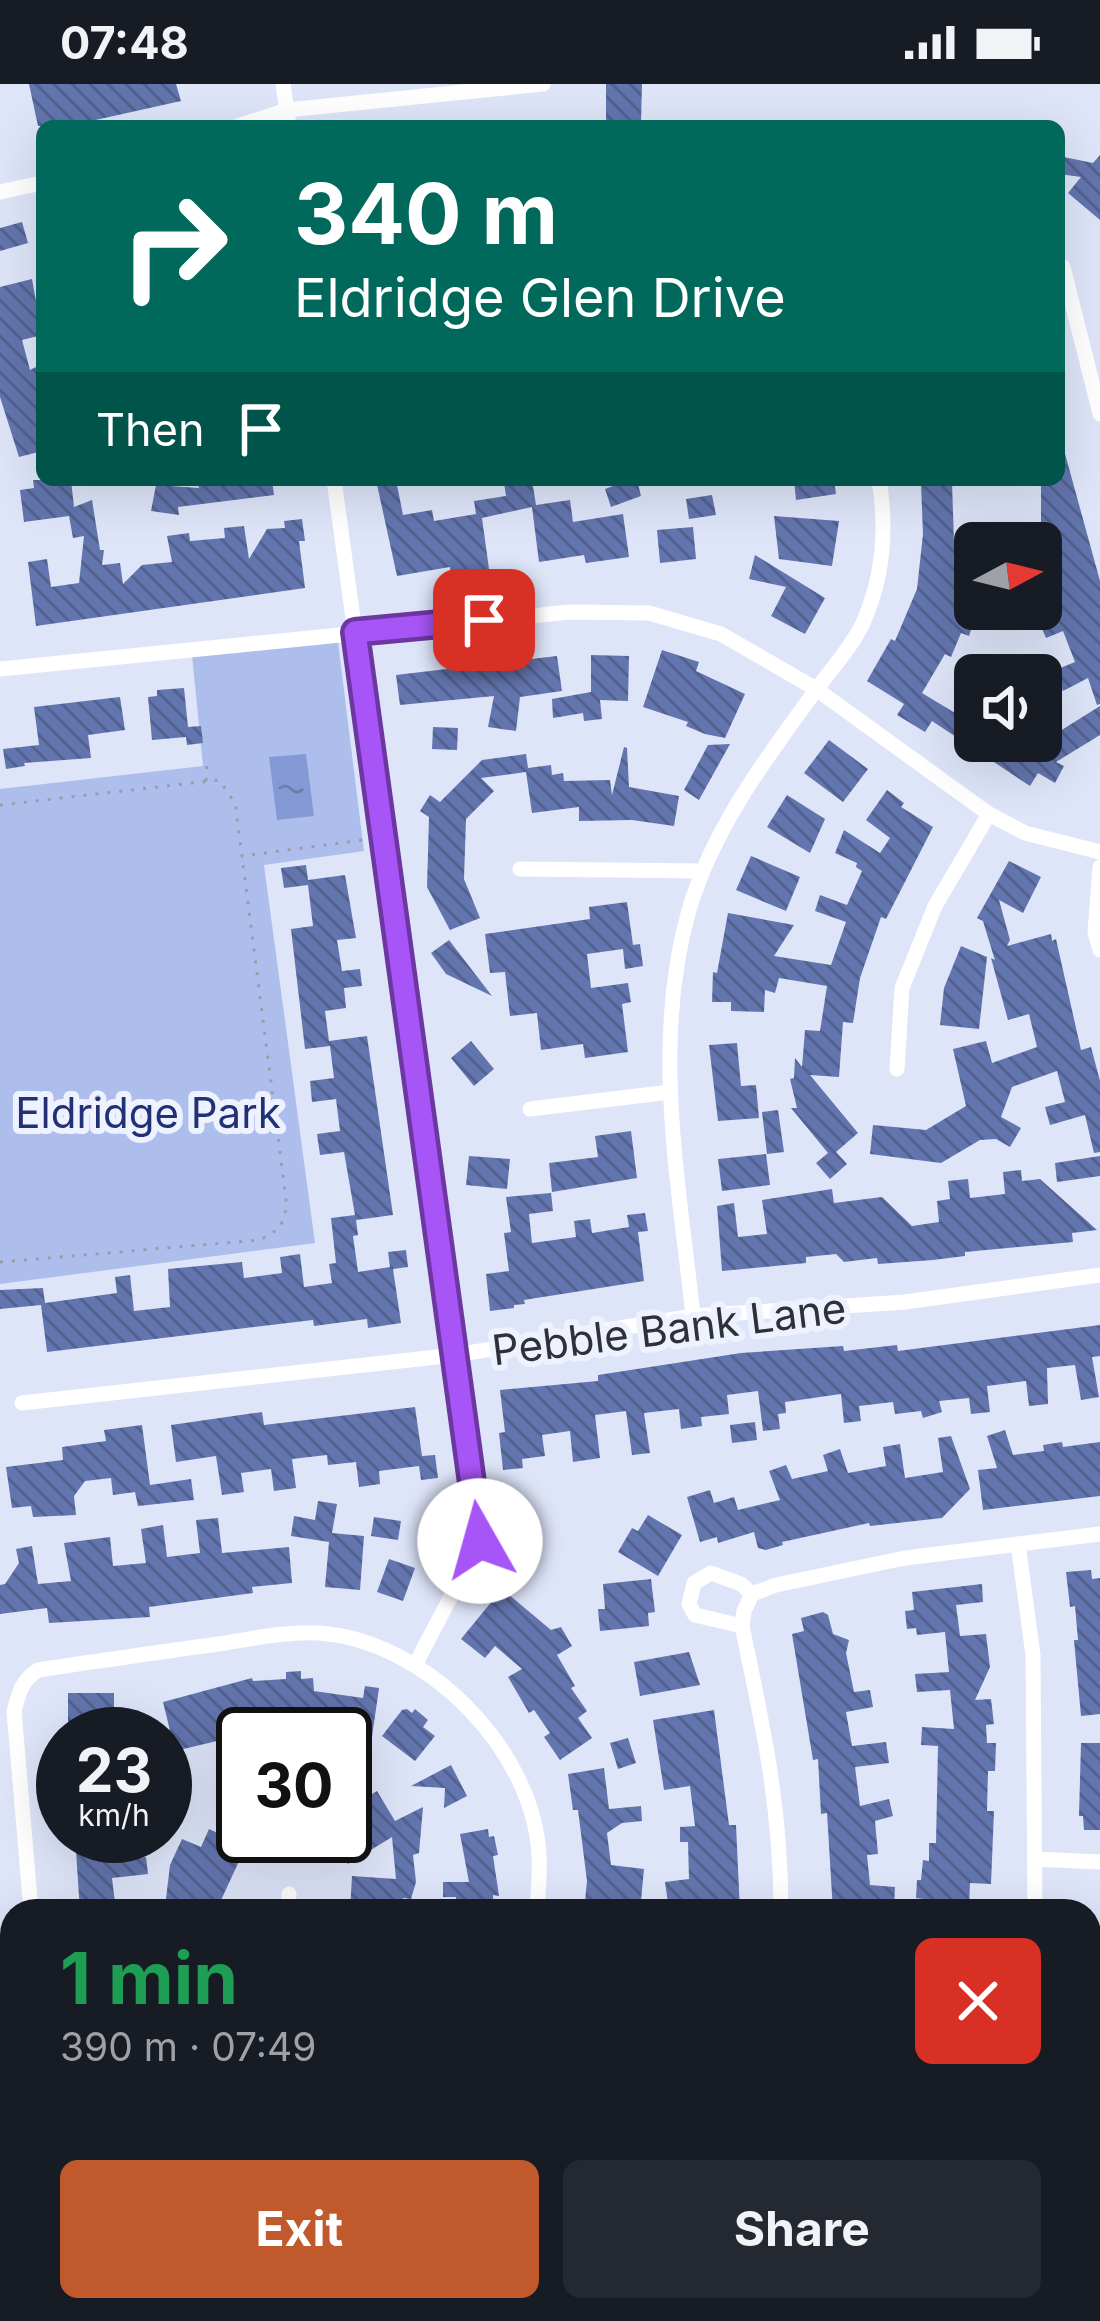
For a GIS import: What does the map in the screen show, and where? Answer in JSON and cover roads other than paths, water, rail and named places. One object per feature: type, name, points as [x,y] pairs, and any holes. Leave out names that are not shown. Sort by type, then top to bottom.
[{"type":"street","points":[[283,84],[288,118],[543,84]]},
{"type":"street","points":[[0,192],[36,184]]},
{"type":"street","points":[[1065,271],[1100,413]]},
{"type":"street","points":[[335,486],[480,1541],[415,1665]]},
{"type":"street","points":[[693,1316],[670,1092],[671,1001],[678,953],[702,871],[728,820],[853,641],[877,583],[884,527],[880,486]]},
{"type":"street","points":[[0,668],[570,612],[649,613],[721,634],[816,689],[989,814],[1025,833],[1100,852]]},
{"type":"street","points":[[897,1070],[902,988],[935,906],[989,814]]},
{"type":"street","points":[[1100,867],[1095,932],[1100,950]]},
{"type":"street","points":[[520,869],[702,871]]},
{"type":"street","points":[[530,1109],[670,1092]]},
{"type":"street","name":"Pebble Bank Lane","points":[[22,1403],[455,1355],[693,1316],[904,1302],[1100,1274]]},
{"type":"street","points":[[780,1899],[775,1791],[743,1618],[752,1594],[905,1558],[1100,1534]]},
{"type":"street","points":[[1018,1544],[1033,1654],[1035,1899]]},
{"type":"street","points":[[743,1618],[695,1615],[689,1604],[694,1583],[711,1574],[741,1584],[752,1594]]},
{"type":"street","points":[[30,1899],[14,1711],[20,1686],[38,1670],[320,1633],[370,1645],[444,1683],[507,1759],[528,1806],[539,1853],[537,1899]]},
{"type":"street","points":[[1035,1859],[1100,1862]]},
{"type":"water","points":[[306,754],[314,816],[277,820],[269,757]]},
{"type":"park label","name":"Eldridge Park","points":[[148,1113]]}]
